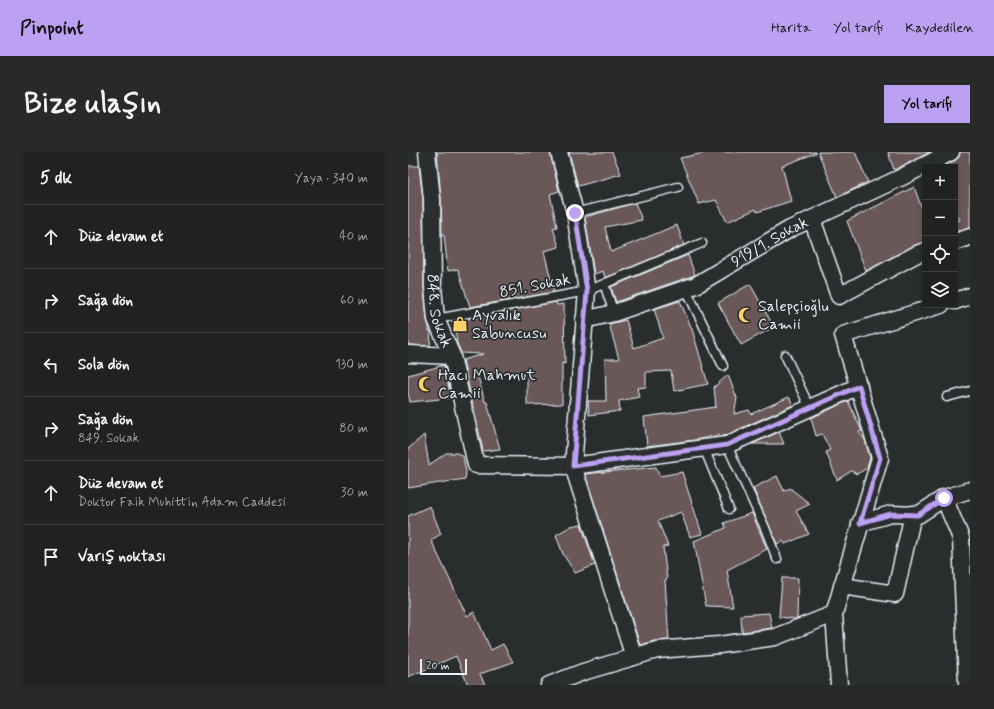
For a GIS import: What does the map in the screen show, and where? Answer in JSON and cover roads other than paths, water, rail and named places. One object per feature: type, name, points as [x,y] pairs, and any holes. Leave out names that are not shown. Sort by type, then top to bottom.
[{"type":"street","name":"848. Sokak","points":[[427,152],[432,199],[433,287],[436,319],[452,356],[476,465],[573,466]]},
{"type":"street","points":[[559,152],[575,213],[587,291],[573,466],[634,657]]},
{"type":"street","name":"919/1. Sokak","points":[[584,320],[614,313],[696,285],[790,229],[900,178],[951,152]]},
{"type":"street","points":[[812,219],[839,296],[922,252]]},
{"type":"street","points":[[958,241],[970,237]]},
{"type":"street","points":[[958,300],[970,296]]},
{"type":"street","points":[[839,685],[834,614],[880,458],[844,335],[931,308]]},
{"type":"street","points":[[408,354],[452,356]]},
{"type":"street","points":[[573,466],[727,445],[859,386]]},
{"type":"street","points":[[860,523],[891,514],[918,515],[944,498],[970,490]]},
{"type":"street","points":[[944,498],[966,539],[967,685]]},
{"type":"street","points":[[842,586],[895,594],[913,514]]},
{"type":"street","points":[[549,685],[584,678],[634,657],[657,650],[775,637],[834,614]]},
{"type":"lane","points":[[575,213],[678,187]]},
{"type":"lane","name":"851. Sokak","points":[[436,319],[587,291],[702,243]]},
{"type":"lane","points":[[604,284],[614,313]]},
{"type":"lane","points":[[686,289],[723,366]]},
{"type":"lane","points":[[785,355],[810,408]]},
{"type":"lane","points":[[947,397],[970,391]]},
{"type":"lane","points":[[727,445],[764,528],[776,559]]},
{"type":"lane","points":[[704,448],[729,509]]},
{"type":"place","name":"Salepçioğlu Camii","points":[[746,315]]},
{"type":"place","name":"Ayvalık Sabuncusu","points":[[460,324]]},
{"type":"place","name":"Hacı Mahmut Camii","points":[[426,384]]}]
